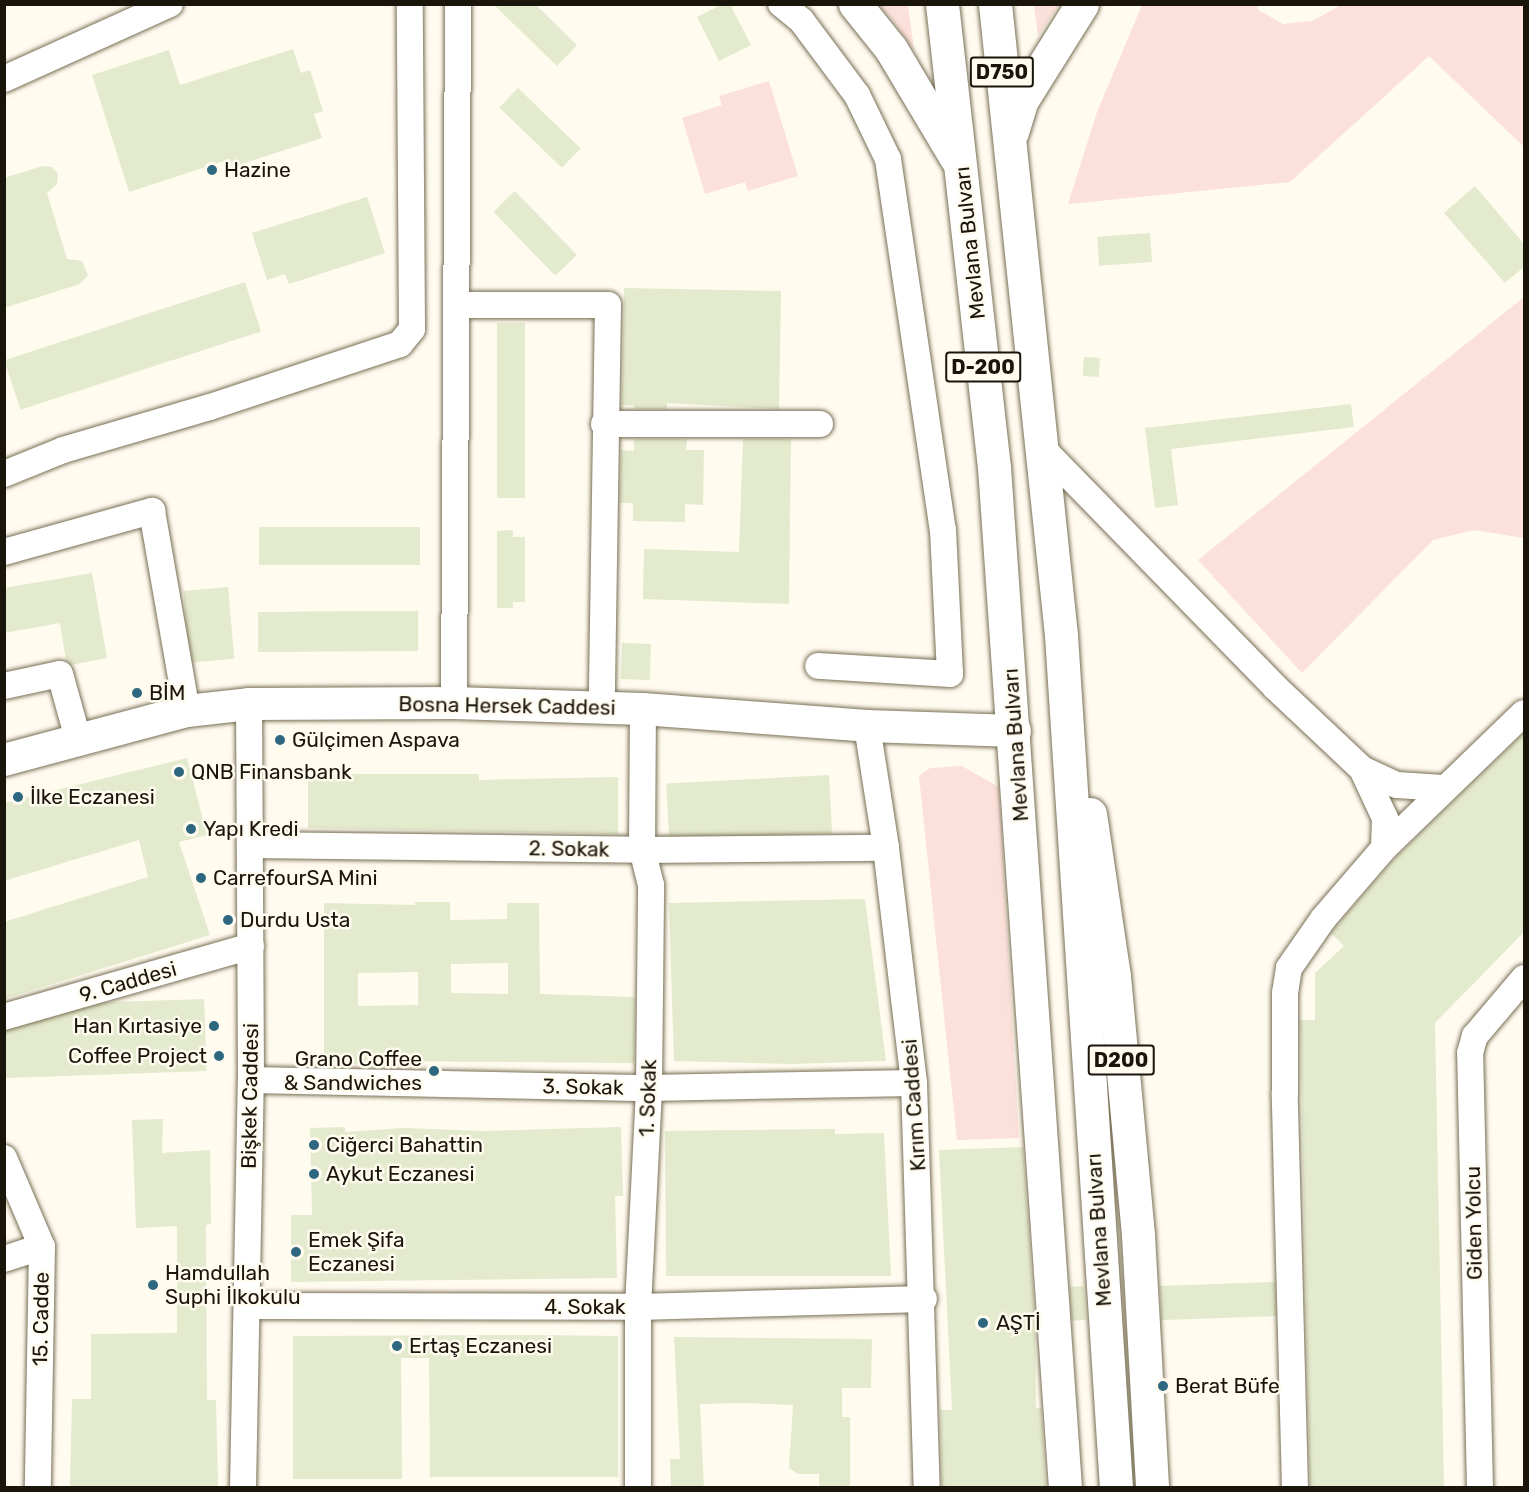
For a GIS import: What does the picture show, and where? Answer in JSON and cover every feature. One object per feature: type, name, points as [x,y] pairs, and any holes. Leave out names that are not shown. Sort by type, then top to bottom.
[{"type":"highway","points":[[855,4],[891,49],[961,167]]},
{"type":"highway","name":"Mevlana Bulvarı","points":[[942,4],[994,467],[1015,731],[1065,1488]]},
{"type":"highway","name":"Mevlana Bulvarı","points":[[995,4],[1061,635],[1116,1488]]},
{"type":"highway","name":"D-200","points":[[1010,140],[1022,100],[1082,4]]},
{"type":"highway","name":"D200","points":[[1061,635],[1114,976],[1138,1235],[1153,1479]]},
{"type":"main road","name":"Bosna Hersek Caddesi","points":[[4,759],[187,711],[249,704],[454,703],[643,709],[867,726],[1015,731]]},
{"type":"street","points":[[4,79],[170,4]]},
{"type":"street","points":[[4,474],[63,450],[210,407],[400,344],[412,330],[410,4]]},
{"type":"street","points":[[454,703],[459,305],[458,4]]},
{"type":"street","points":[[781,4],[801,20],[857,95],[888,159],[943,530],[950,674],[818,666]]},
{"type":"street","points":[[459,305],[608,305],[604,424],[602,709]]},
{"type":"street","points":[[604,424],[820,424]]},
{"type":"street","points":[[1042,448],[1275,687],[1362,769],[1397,785],[1443,788]]},
{"type":"street","points":[[4,552],[152,511],[187,711]]},
{"type":"street","points":[[4,686],[60,674],[78,739]]},
{"type":"street","name":"Bişkek Caddesi","points":[[243,1488],[251,1080],[249,704]]},
{"type":"street","name":"1. Sokak","points":[[638,1488],[638,1307],[649,1088],[651,885],[642,850],[643,709]]},
{"type":"street","points":[[1294,1488],[1286,979],[1293,957],[1384,848],[1443,788],[1524,713]]},
{"type":"street","name":"Kırım Caddesi","points":[[867,726],[886,848],[914,1083],[924,1299],[927,1488]]},
{"type":"street","points":[[1362,769],[1385,819],[1384,848]]},
{"type":"street","name":"2. Sokak","points":[[251,845],[642,850],[886,848]]},
{"type":"street","name":"9. Caddesi","points":[[4,1017],[251,946]]},
{"type":"street","name":"Giden Yolcu","points":[[1480,1488],[1470,1053],[1475,1036],[1524,978]]},
{"type":"street","name":"3. Sokak","points":[[251,1080],[649,1088],[914,1083]]},
{"type":"street","name":"15. Cadde","points":[[4,1158],[42,1247],[38,1488]]},
{"type":"street","points":[[4,1258],[42,1247]]},
{"type":"street","name":"4. Sokak","points":[[247,1306],[638,1307],[924,1299]]},
{"type":"shaded area","points":[[879,5],[908,5],[914,50],[889,15]]},
{"type":"shaded area","points":[[1034,5],[1059,5],[1038,36]]},
{"type":"shaded area","points":[[1142,5],[1257,5],[1258,10],[1283,24],[1312,21],[1341,5],[1524,5],[1524,147],[1429,56],[1290,182],[1068,204],[1097,112]]},
{"type":"shaded area","points":[[769,81],[798,176],[748,191],[745,182],[705,194],[682,118],[722,105],[719,96]]},
{"type":"shaded area","points":[[1524,297],[1524,538],[1474,530],[1433,540],[1302,673],[1198,560]]},
{"type":"shaded area","points":[[962,766],[999,787],[1019,1138],[957,1140],[919,776],[930,768]]},
{"type":"building","points":[[493,4],[535,4],[577,45],[557,66]]},
{"type":"building","points":[[723,4],[730,4],[751,45],[719,61],[697,17]]},
{"type":"building","points":[[293,49],[301,73],[310,70],[323,111],[314,114],[322,138],[232,167],[230,159],[129,192],[92,75],[169,50],[180,85]]},
{"type":"building","points":[[518,88],[581,148],[562,168],[499,107]]},
{"type":"building","points":[[42,166],[52,167],[58,174],[57,184],[47,193],[67,259],[82,261],[88,275],[80,284],[4,308],[4,178]]},
{"type":"building","points":[[1475,186],[1524,244],[1524,267],[1505,283],[1444,213]]},
{"type":"building","points":[[515,191],[577,255],[555,276],[493,212]]},
{"type":"building","points":[[367,197],[385,253],[289,284],[285,274],[267,280],[252,233]]},
{"type":"building","points":[[1150,233],[1152,262],[1099,266],[1097,237]]},
{"type":"building","points":[[245,282],[261,331],[20,410],[4,360]]},
{"type":"building","points":[[624,288],[781,291],[779,409],[667,403],[667,409],[634,409],[634,405],[622,405]]},
{"type":"building","points":[[497,323],[525,323],[525,498],[497,498]]},
{"type":"building","points":[[1084,357],[1100,358],[1099,377],[1083,376]]},
{"type":"building","points":[[1351,404],[1354,427],[1171,449],[1178,505],[1155,508],[1145,428]]},
{"type":"building","points":[[634,439],[687,439],[686,450],[704,450],[703,505],[685,504],[685,522],[633,521],[633,503],[620,503],[621,450],[634,451]]},
{"type":"building","points":[[743,439],[791,439],[789,604],[643,599],[644,549],[739,552]]},
{"type":"building","points":[[259,527],[420,527],[420,565],[259,565]]},
{"type":"building","points":[[513,530],[513,537],[525,537],[525,602],[513,602],[513,608],[497,608],[497,531]]},
{"type":"building","points":[[92,573],[107,658],[71,665],[66,661],[60,623],[4,633],[4,588]]},
{"type":"building","points":[[228,587],[234,659],[189,663],[183,591]]},
{"type":"building","points":[[418,611],[418,651],[258,652],[258,612]]},
{"type":"building","points":[[622,643],[651,644],[650,680],[621,679]]},
{"type":"building","points":[[1524,733],[1524,932],[1435,1023],[1444,1488],[1310,1488],[1300,1020],[1315,1020],[1315,973],[1344,946],[1331,933],[1395,858]]},
{"type":"building","points":[[187,758],[207,835],[179,842],[210,935],[4,999],[4,922],[148,877],[139,840],[4,881],[4,803]]},
{"type":"building","points":[[308,774],[479,774],[479,780],[618,777],[618,834],[308,828]]},
{"type":"building","points":[[829,775],[832,833],[669,841],[666,784]]},
{"type":"building","points":[[865,899],[886,1061],[790,1064],[674,1061],[669,903]]},
{"type":"building","points":[[415,902],[450,902],[450,920],[507,919],[507,903],[539,903],[540,994],[635,997],[634,1063],[358,1061],[358,1064],[324,1064],[324,903],[415,905]],"holes":[[[508,963],[508,994],[451,993],[451,964]],[[418,972],[418,1005],[358,1006],[358,973]]]},
{"type":"building","points":[[204,999],[207,1071],[4,1078],[4,1006]]},
{"type":"building","points":[[163,1119],[162,1153],[210,1150],[211,1224],[206,1225],[207,1400],[216,1400],[218,1488],[70,1488],[72,1399],[91,1399],[91,1334],[177,1333],[177,1226],[136,1228],[132,1120]]},
{"type":"building","points":[[345,1127],[345,1132],[405,1128],[483,1131],[621,1127],[623,1196],[615,1196],[617,1278],[291,1282],[291,1215],[312,1215],[310,1128]]},
{"type":"building","points":[[835,1129],[835,1134],[884,1133],[891,1276],[666,1276],[665,1131]]},
{"type":"building","points":[[1023,1147],[1035,1321],[1036,1408],[1041,1408],[1046,1488],[942,1488],[940,1410],[952,1410],[939,1150]]},
{"type":"building","points":[[1275,1282],[1276,1316],[1161,1320],[1160,1286]]},
{"type":"building","points":[[1084,1286],[1086,1320],[1072,1321],[1070,1287]]},
{"type":"building","points":[[293,1336],[618,1336],[618,1477],[430,1477],[429,1358],[401,1358],[402,1479],[293,1479]]},
{"type":"building","points":[[674,1337],[872,1339],[871,1388],[842,1388],[842,1417],[850,1417],[850,1488],[819,1488],[819,1474],[798,1474],[789,1468],[793,1405],[745,1403],[700,1404],[704,1488],[671,1488],[670,1459],[680,1459]]},
{"type":"place","name":"Hazine","points":[[212,170]]},
{"type":"place","name":"BİM","points":[[137,693]]},
{"type":"place","name":"Gülçimen Aspava","points":[[280,740]]},
{"type":"place","name":"QNB Finansbank","points":[[179,772]]},
{"type":"place","name":"İlke Eczanesi","points":[[18,797]]},
{"type":"place","name":"Yapı Kredi","points":[[191,829]]},
{"type":"place","name":"CarrefourSA Mini","points":[[201,878]]},
{"type":"place","name":"Durdu Usta","points":[[228,920]]},
{"type":"place","name":"Han Kırtasiye","points":[[214,1026]]},
{"type":"place","name":"Coffee Project","points":[[219,1056]]},
{"type":"place","name":"Grano Coffee & Sandwiches","points":[[434,1071]]},
{"type":"place","name":"Ciğerci Bahattin","points":[[314,1145]]},
{"type":"place","name":"Aykut Eczanesi","points":[[314,1174]]},
{"type":"place","name":"Emek Şifa Eczanesi","points":[[296,1252]]},
{"type":"place","name":"Hamdullah Suphi İlkokulu","points":[[153,1285]]},
{"type":"place","name":"AŞTİ","points":[[983,1323]]},
{"type":"place","name":"Ertaş Eczanesi","points":[[397,1346]]},
{"type":"place","name":"Berat Büfe","points":[[1163,1386]]}]
